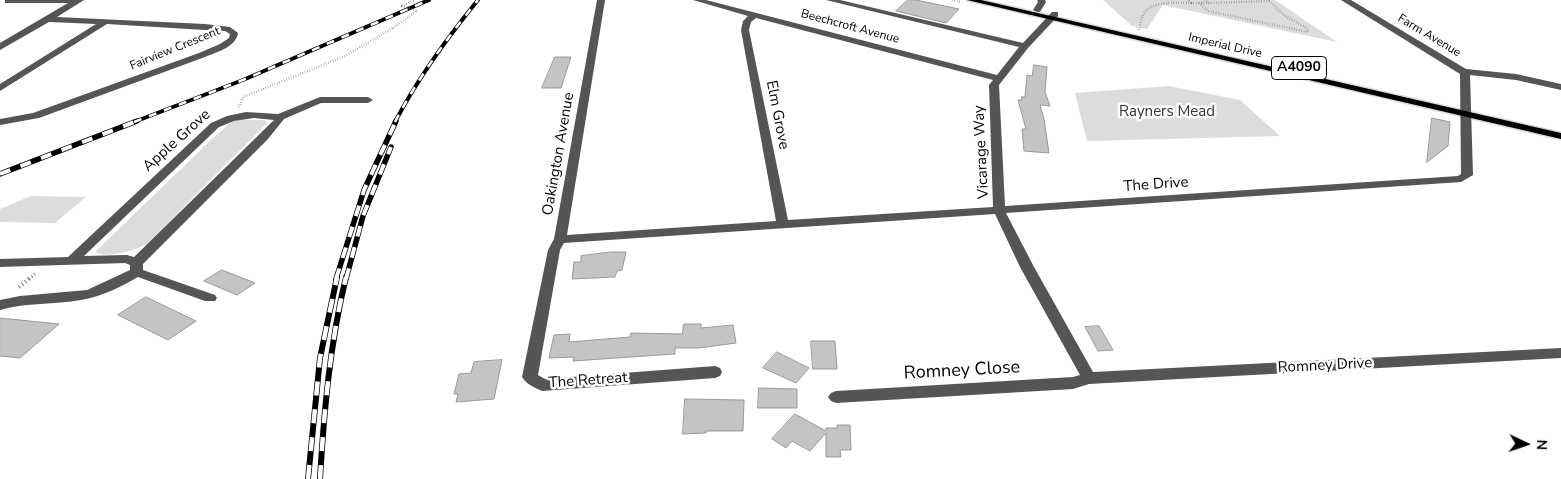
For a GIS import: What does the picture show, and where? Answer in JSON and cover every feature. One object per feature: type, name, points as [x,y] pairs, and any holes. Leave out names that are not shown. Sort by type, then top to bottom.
[{"type":"main road","name":"Imperial Drive","points":[[970,0],[1138,32],[1465,110],[1561,136]]},
{"type":"main road","name":"Imperial Drive","points":[[993,0],[1037,10],[1052,16],[1465,110],[1561,127]]},
{"type":"street","points":[[0,5],[9,0],[79,1]]},
{"type":"street","name":"Oakington Avenue","points":[[541,312],[554,250],[560,239],[601,0]]},
{"type":"street","name":"Beechcroft Avenue","points":[[697,0],[997,78]]},
{"type":"street","points":[[830,0],[1025,46]]},
{"type":"street","points":[[1037,10],[1042,0]]},
{"type":"street","name":"Farm Avenue","points":[[1345,0],[1464,72],[1466,77],[1465,110]]},
{"type":"street","points":[[0,47],[79,1]]},
{"type":"street","name":"Elm Grove","points":[[754,15],[747,21],[745,30],[783,224]]},
{"type":"street","points":[[997,78],[1052,16]]},
{"type":"street","name":"Fairview Crescent","points":[[0,122],[34,116],[202,54],[223,46],[233,38],[234,33],[227,29],[205,27],[49,18]]},
{"type":"street","points":[[0,88],[105,22]]},
{"type":"street","points":[[1464,72],[1516,77],[1561,87]]},
{"type":"street","name":"Vicarage Way","points":[[997,78],[994,85],[999,210],[1027,267],[1089,378]]},
{"type":"street","points":[[0,305],[31,298],[80,296],[101,290],[136,267],[264,137],[279,120],[279,116],[320,100],[368,100]]},
{"type":"street","name":"The Drive","points":[[560,239],[1461,179],[1467,176],[1465,110]]},
{"type":"street","name":"Apple Grove","points":[[70,262],[216,125],[235,117],[279,116]]},
{"type":"street","points":[[0,263],[127,259],[136,267],[210,298]]},
{"type":"street","name":"The Retreat","points":[[541,312],[530,377],[542,385],[715,372]]},
{"type":"street","name":"Romney Drive","points":[[1089,378],[1561,353]]},
{"type":"street","name":"Romney Close","points":[[836,397],[1073,383],[1089,378]]},
{"type":"path","points":[[235,117],[242,97],[345,56],[393,28],[417,11],[402,6],[415,0]]},
{"type":"path","points":[[1188,0],[1191,3]]},
{"type":"path","points":[[1205,0],[1209,3]]},
{"type":"path","points":[[1138,32],[1143,15],[1150,6],[1157,4],[1269,1],[1278,7],[1284,15],[1308,28],[1308,32],[1208,11],[1199,3]]},
{"type":"green space","points":[[1103,0],[1275,0],[1337,42],[1163,5],[1147,29],[1132,26]]},
{"type":"green space","name":"Rayners Mead","points":[[1169,86],[1240,100],[1280,136],[1087,141],[1075,93]]},
{"type":"green space","points":[[264,120],[268,122],[147,244],[136,249],[113,254],[106,255],[95,252],[212,139],[231,122]]},
{"type":"green space","points":[[31,196],[86,197],[55,223],[0,222],[0,209]]},
{"type":"building","points":[[908,0],[959,9],[946,23],[896,11]]},
{"type":"building","points":[[555,57],[571,57],[561,88],[542,88]]},
{"type":"building","points":[[1034,65],[1047,67],[1045,92],[1050,106],[1040,105],[1049,153],[1024,151],[1022,129],[1026,129],[1018,100],[1022,100],[1021,97],[1025,97],[1027,75],[1032,76]]},
{"type":"building","points":[[1432,118],[1450,122],[1448,146],[1427,162]]},
{"type":"building","points":[[626,252],[622,270],[617,271],[615,277],[572,279],[574,262],[581,262],[581,256]]},
{"type":"building","points":[[222,270],[255,283],[237,295],[204,281]]},
{"type":"building","points":[[146,297],[196,321],[168,340],[118,315]]},
{"type":"building","points":[[0,318],[59,324],[20,358],[0,356]]},
{"type":"building","points":[[684,324],[701,324],[701,328],[733,325],[736,343],[699,348],[675,348],[675,354],[573,361],[574,357],[549,358],[554,335],[570,334],[569,342],[630,337],[631,333],[682,334]]},
{"type":"building","points":[[1099,326],[1113,350],[1098,351],[1085,327]]},
{"type":"building","points":[[811,341],[835,341],[837,369],[813,369]]},
{"type":"building","points":[[777,352],[809,368],[796,383],[763,368]]},
{"type":"building","points":[[502,360],[494,399],[456,402],[458,394],[454,394],[459,374],[471,373],[474,362]]},
{"type":"building","points":[[759,388],[797,389],[797,408],[758,408]]},
{"type":"building","points":[[685,399],[744,400],[743,431],[706,431],[706,433],[683,434]]},
{"type":"building","points":[[795,414],[826,431],[826,428],[837,428],[837,425],[850,425],[851,450],[840,450],[841,457],[826,457],[826,433],[810,451],[792,441],[786,448],[772,439]]},
{"type":"railway","points":[[134,122],[243,80],[429,0]]},
{"type":"railway","points":[[395,122],[413,90],[434,59],[478,0]]},
{"type":"railway","points":[[0,174],[137,121]]},
{"type":"railway","points":[[336,279],[364,190],[396,121]]},
{"type":"railway","points":[[346,279],[363,216],[391,147]]},
{"type":"railway","points":[[308,479],[320,358],[337,277]]},
{"type":"railway","points":[[320,479],[328,377],[346,277]]}]
